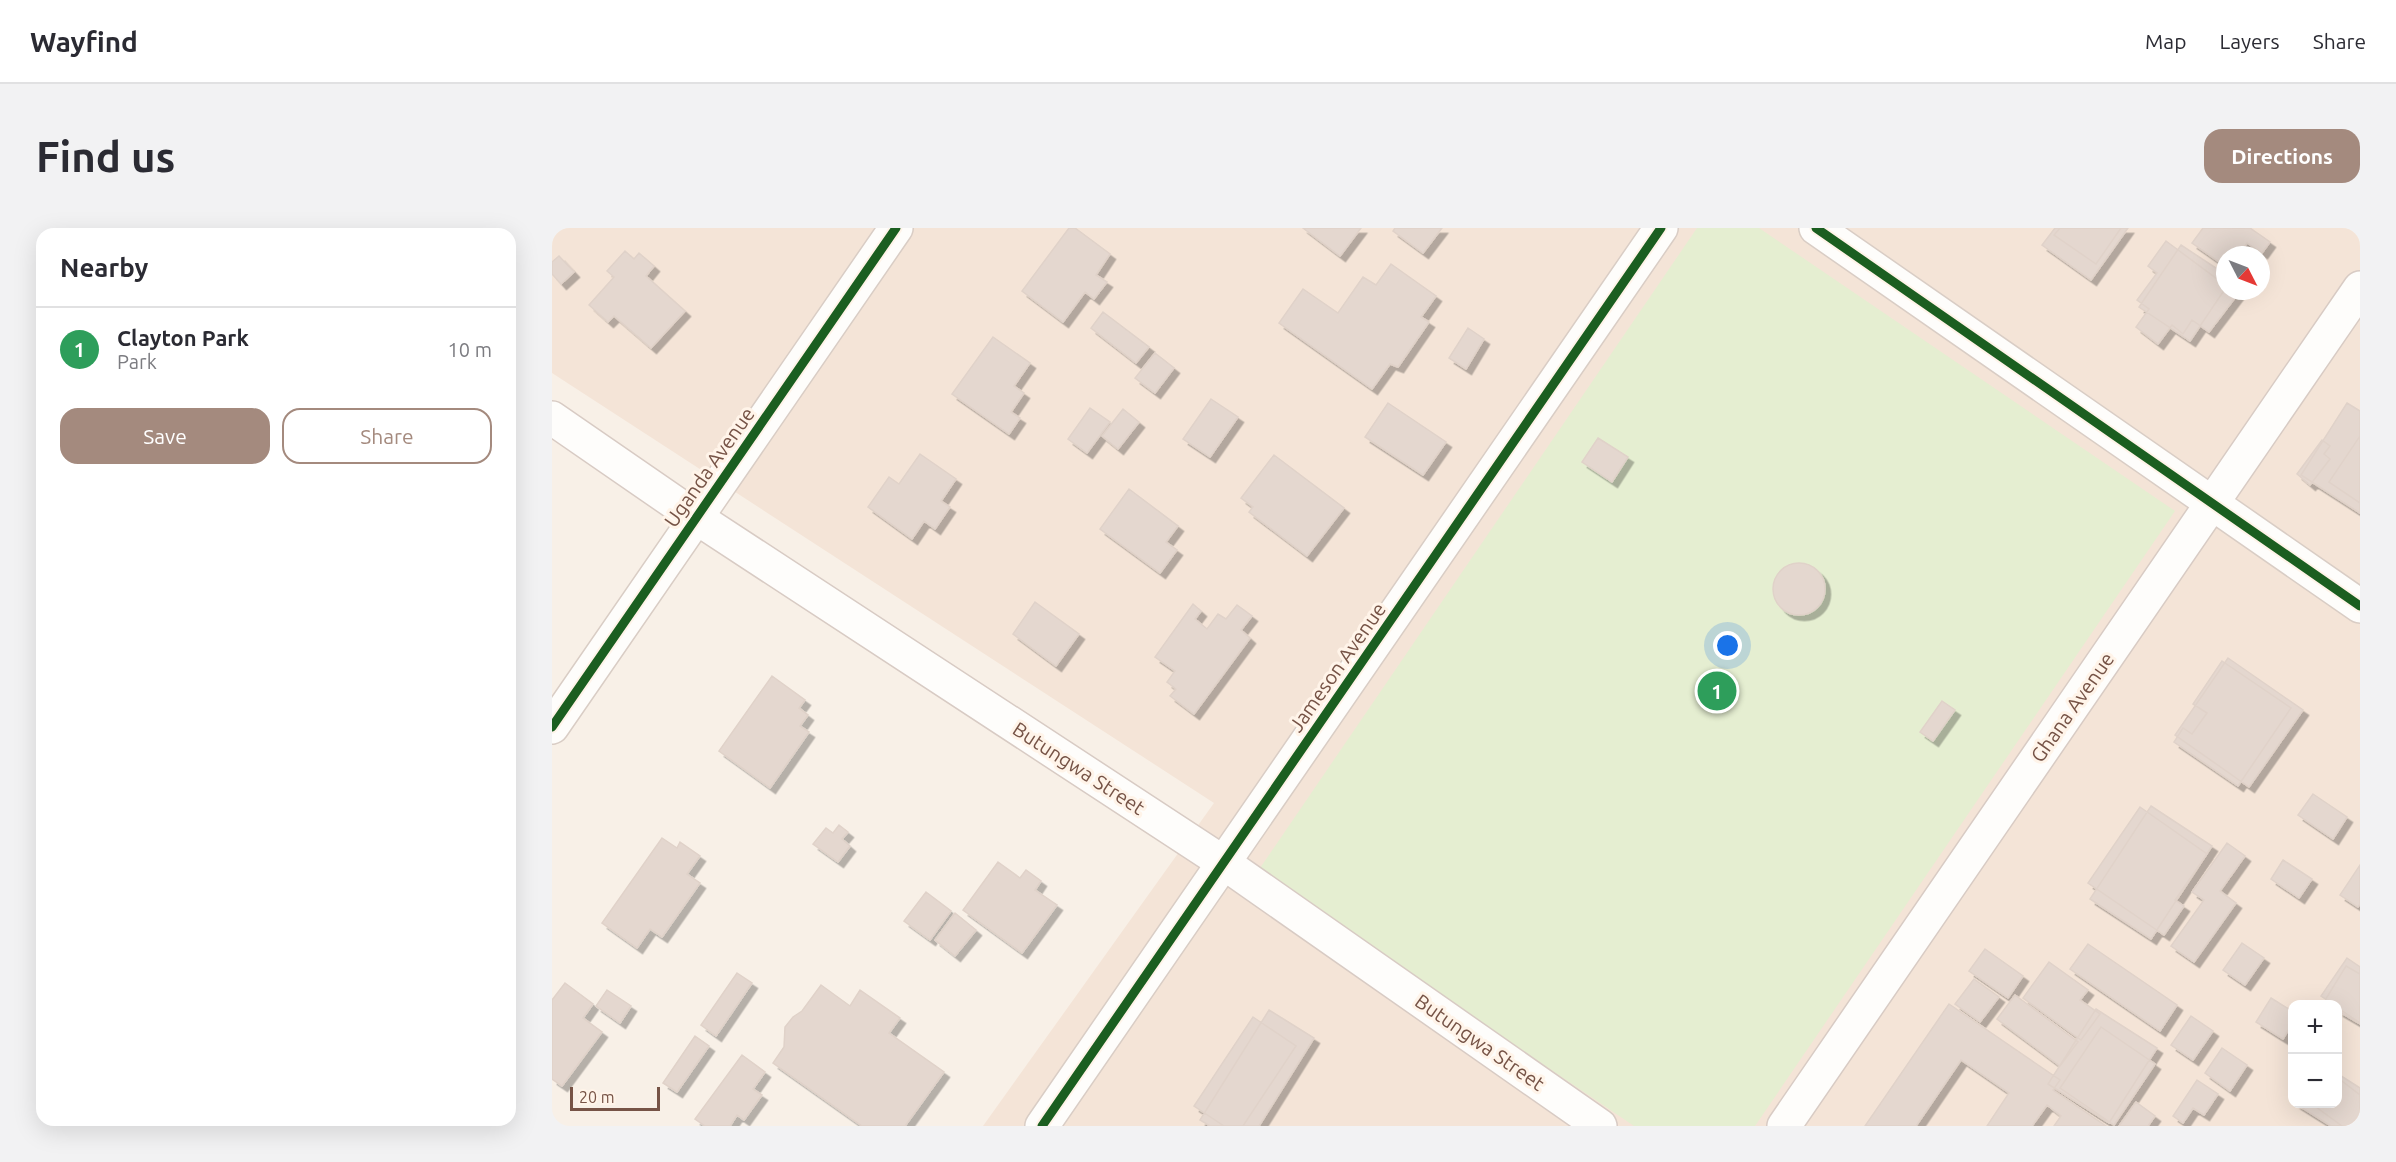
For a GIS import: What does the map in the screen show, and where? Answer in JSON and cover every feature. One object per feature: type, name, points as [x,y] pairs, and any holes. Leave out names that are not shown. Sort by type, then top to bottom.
[{"type":"street","name":"Uganda Avenue","points":[[552,727],[896,228]]},
{"type":"street","name":"Jameson Avenue","points":[[1042,1126],[1661,228]]},
{"type":"street","points":[[1816,228],[2360,606]]},
{"type":"street","name":"Ghana Avenue","points":[[1784,1126],[2360,288]]},
{"type":"street","name":"Butungwa Street","points":[[552,418],[697,518],[1224,863],[1600,1126]]},
{"type":"shaded area","points":[[552,228],[2360,228],[2360,1126],[983,1126],[1214,803],[552,373]]},
{"type":"green space","points":[[1697,228],[1759,228],[2175,511],[1755,1126],[1634,1126],[1258,871]]},
{"type":"building","points":[[1069,228],[1075,228],[1110,254],[1096,275],[1107,282],[1094,299],[1085,292],[1063,322],[1022,291]]},
{"type":"building","points":[[1303,228],[1361,228],[1340,256]]},
{"type":"building","points":[[1395,228],[1442,228],[1423,253],[1393,231]]},
{"type":"building","points":[[2055,228],[2128,228],[2091,280],[2042,245]]},
{"type":"building","points":[[2060,228],[2121,228],[2096,264],[2054,235]]},
{"type":"building","points":[[2203,228],[2250,228],[2270,242],[2267,246],[2252,246],[2247,243],[2245,246],[2216,246],[2216,260],[2192,243]]},
{"type":"building","points":[[2166,241],[2216,278],[2216,300],[2233,300],[2209,332],[2192,320],[2183,334],[2172,325],[2158,344],[2136,327],[2149,309],[2137,300],[2157,273],[2148,266]]},
{"type":"building","points":[[2181,245],[2216,268],[2218,300],[2190,341],[2139,307]]},
{"type":"building","points":[[625,251],[634,259],[639,253],[654,266],[646,276],[685,311],[651,348],[614,316],[608,322],[589,305],[614,277],[607,271]]},
{"type":"building","points":[[559,256],[574,272],[561,284],[552,274],[552,262]]},
{"type":"building","points":[[1391,264],[1436,296],[1421,317],[1429,322],[1398,367],[1390,364],[1372,389],[1279,323],[1303,289],[1338,313],[1363,277],[1376,285]]},
{"type":"building","points":[[1103,312],[1149,347],[1136,363],[1091,328]]},
{"type":"building","points":[[1468,328],[1484,339],[1466,369],[1449,358]]},
{"type":"building","points":[[993,337],[1030,363],[1014,386],[1024,393],[1011,412],[1020,418],[1009,434],[952,394]]},
{"type":"building","points":[[1155,353],[1174,368],[1155,393],[1135,378]]},
{"type":"building","points":[[1211,399],[1238,417],[1210,457],[1183,439]]},
{"type":"building","points":[[1388,403],[1446,442],[1423,475],[1365,437]]},
{"type":"building","points":[[2347,403],[2360,411],[2360,513],[2301,475]]},
{"type":"building","points":[[1090,408],[1110,422],[1087,453],[1068,439]]},
{"type":"building","points":[[1123,409],[1139,422],[1118,449],[1102,436]]},
{"type":"building","points":[[2360,436],[2360,503],[2329,482]]},
{"type":"building","points":[[1598,438],[1628,457],[1612,482],[1582,462]]},
{"type":"building","points":[[2322,440],[2330,446],[2324,454],[2330,459],[2310,485],[2297,474]]},
{"type":"building","points":[[920,454],[956,479],[941,501],[950,507],[935,529],[924,521],[912,539],[868,507],[889,477],[899,484]]},
{"type":"building","points":[[1274,455],[1344,508],[1307,556],[1249,512],[1253,507],[1241,498]]},
{"type":"building","points":[[1129,489],[1178,526],[1166,542],[1177,550],[1160,573],[1100,529]]},
{"type":"building","points":[[1794,563],[1804,563],[1818,570],[1825,589],[1818,608],[1804,615],[1794,615],[1784,611],[1777,604],[1773,594],[1773,584],[1777,574],[1784,567]]},
{"type":"building","points":[[1035,602],[1079,634],[1056,666],[1013,634]]},
{"type":"building","points":[[1193,604],[1201,611],[1195,619],[1207,629],[1218,614],[1226,619],[1237,605],[1252,616],[1241,630],[1250,638],[1194,714],[1170,696],[1176,689],[1167,682],[1175,671],[1155,657]]},
{"type":"building","points":[[2228,658],[2303,710],[2249,787],[2175,735]]},
{"type":"building","points":[[2222,661],[2291,708],[2238,786],[2174,742],[2183,728],[2192,734],[2207,713],[2193,704]]},
{"type":"building","points":[[772,676],[805,700],[799,708],[808,715],[800,726],[809,732],[770,788],[719,751]]},
{"type":"building","points":[[1942,701],[1955,710],[1933,741],[1920,732]]},
{"type":"building","points":[[2313,794],[2347,817],[2333,839],[2298,815]]},
{"type":"building","points":[[2151,806],[2212,846],[2151,939],[2090,899]]},
{"type":"building","points":[[2140,807],[2207,854],[2175,900],[2184,906],[2164,935],[2088,883]]},
{"type":"building","points":[[839,825],[848,832],[842,839],[850,846],[838,862],[813,844],[826,828],[833,833]]},
{"type":"building","points":[[662,838],[677,848],[680,842],[700,856],[687,874],[700,883],[662,937],[650,929],[637,948],[602,923]]},
{"type":"building","points":[[2227,843],[2245,856],[2220,891],[2236,903],[2194,962],[2171,946],[2204,900],[2192,892]]},
{"type":"building","points":[[2283,860],[2312,879],[2299,898],[2271,879]]},
{"type":"building","points":[[998,862],[1020,878],[1026,870],[1041,881],[1035,890],[1057,905],[1022,953],[963,910]]},
{"type":"building","points":[[2360,865],[2360,904],[2358,907],[2340,895]]},
{"type":"building","points":[[926,892],[951,911],[930,940],[904,921]]},
{"type":"building","points":[[955,913],[976,930],[955,956],[935,940]]},
{"type":"building","points":[[2242,943],[2264,958],[2245,985],[2223,970]]},
{"type":"building","points":[[2088,944],[2177,1005],[2160,1031],[2070,969]]},
{"type":"building","points":[[1985,949],[2023,976],[2008,998],[1969,971]]},
{"type":"building","points":[[2347,958],[2360,967],[2360,1023],[2342,1011],[2342,1000],[2327,1000],[2321,996]]},
{"type":"building","points":[[2049,962],[2088,990],[2080,1000],[2100,1014],[2081,1040],[2023,998]]},
{"type":"building","points":[[2346,966],[2360,974],[2360,1024],[2342,1013],[2342,1000],[2325,1000]]},
{"type":"building","points":[[737,973],[752,983],[716,1036],[701,1025]]},
{"type":"building","points":[[1974,979],[1999,997],[1980,1022],[1955,1004]]},
{"type":"building","points":[[565,983],[593,1004],[583,1018],[602,1032],[562,1086],[552,1079],[552,1000]]},
{"type":"building","points":[[821,985],[850,1006],[860,990],[900,1018],[889,1033],[944,1072],[905,1126],[862,1126],[773,1063],[784,1047],[785,1027],[802,1011]]},
{"type":"building","points":[[607,990],[631,1006],[620,1023],[596,1006]]},
{"type":"building","points":[[2015,995],[2078,1042],[2060,1066],[1997,1019]]},
{"type":"building","points":[[2271,998],[2288,1009],[2288,1031],[2283,1039],[2256,1022]]},
{"type":"building","points":[[1949,1004],[2060,1080],[2053,1090],[2106,1126],[2054,1126],[2061,1116],[2047,1105],[2032,1126],[1987,1126],[2009,1093],[1961,1060],[1916,1126],[1865,1126]]},
{"type":"building","points":[[2096,1009],[2157,1048],[2109,1123],[2048,1084]]},
{"type":"building","points":[[1269,1010],[1314,1038],[1259,1126],[1210,1126],[1200,1120]]},
{"type":"building","points":[[2191,1016],[2213,1031],[2193,1060],[2171,1045]]},
{"type":"building","points":[[1253,1017],[1296,1046],[1243,1126],[1224,1126],[1194,1106]]},
{"type":"building","points":[[2101,1027],[2155,1064],[2114,1125],[2060,1088]]},
{"type":"building","points":[[695,1036],[709,1046],[677,1092],[663,1083]]},
{"type":"building","points":[[2222,1048],[2247,1065],[2230,1091],[2205,1073]]},
{"type":"building","points":[[742,1055],[765,1072],[753,1089],[762,1095],[744,1120],[737,1115],[730,1126],[705,1126],[695,1119]]},
{"type":"building","points":[[2342,1077],[2360,1088],[2360,1126],[2331,1126],[2302,1108],[2342,1108]]},
{"type":"building","points":[[2197,1080],[2218,1094],[2204,1115],[2193,1108],[2183,1123],[2173,1116]]},
{"type":"building","points":[[2342,1081],[2360,1095],[2360,1126],[2342,1126],[2317,1108],[2342,1108]]},
{"type":"building","points":[[2136,1102],[2155,1116],[2148,1126],[2119,1126]]},
{"type":"cycle path","points":[[552,727],[896,228]]},
{"type":"cycle path","points":[[1042,1126],[1661,228]]},
{"type":"cycle path","points":[[1816,228],[2360,606]]},
{"type":"place","name":"Clayton Park","points":[[1717,691]]}]
